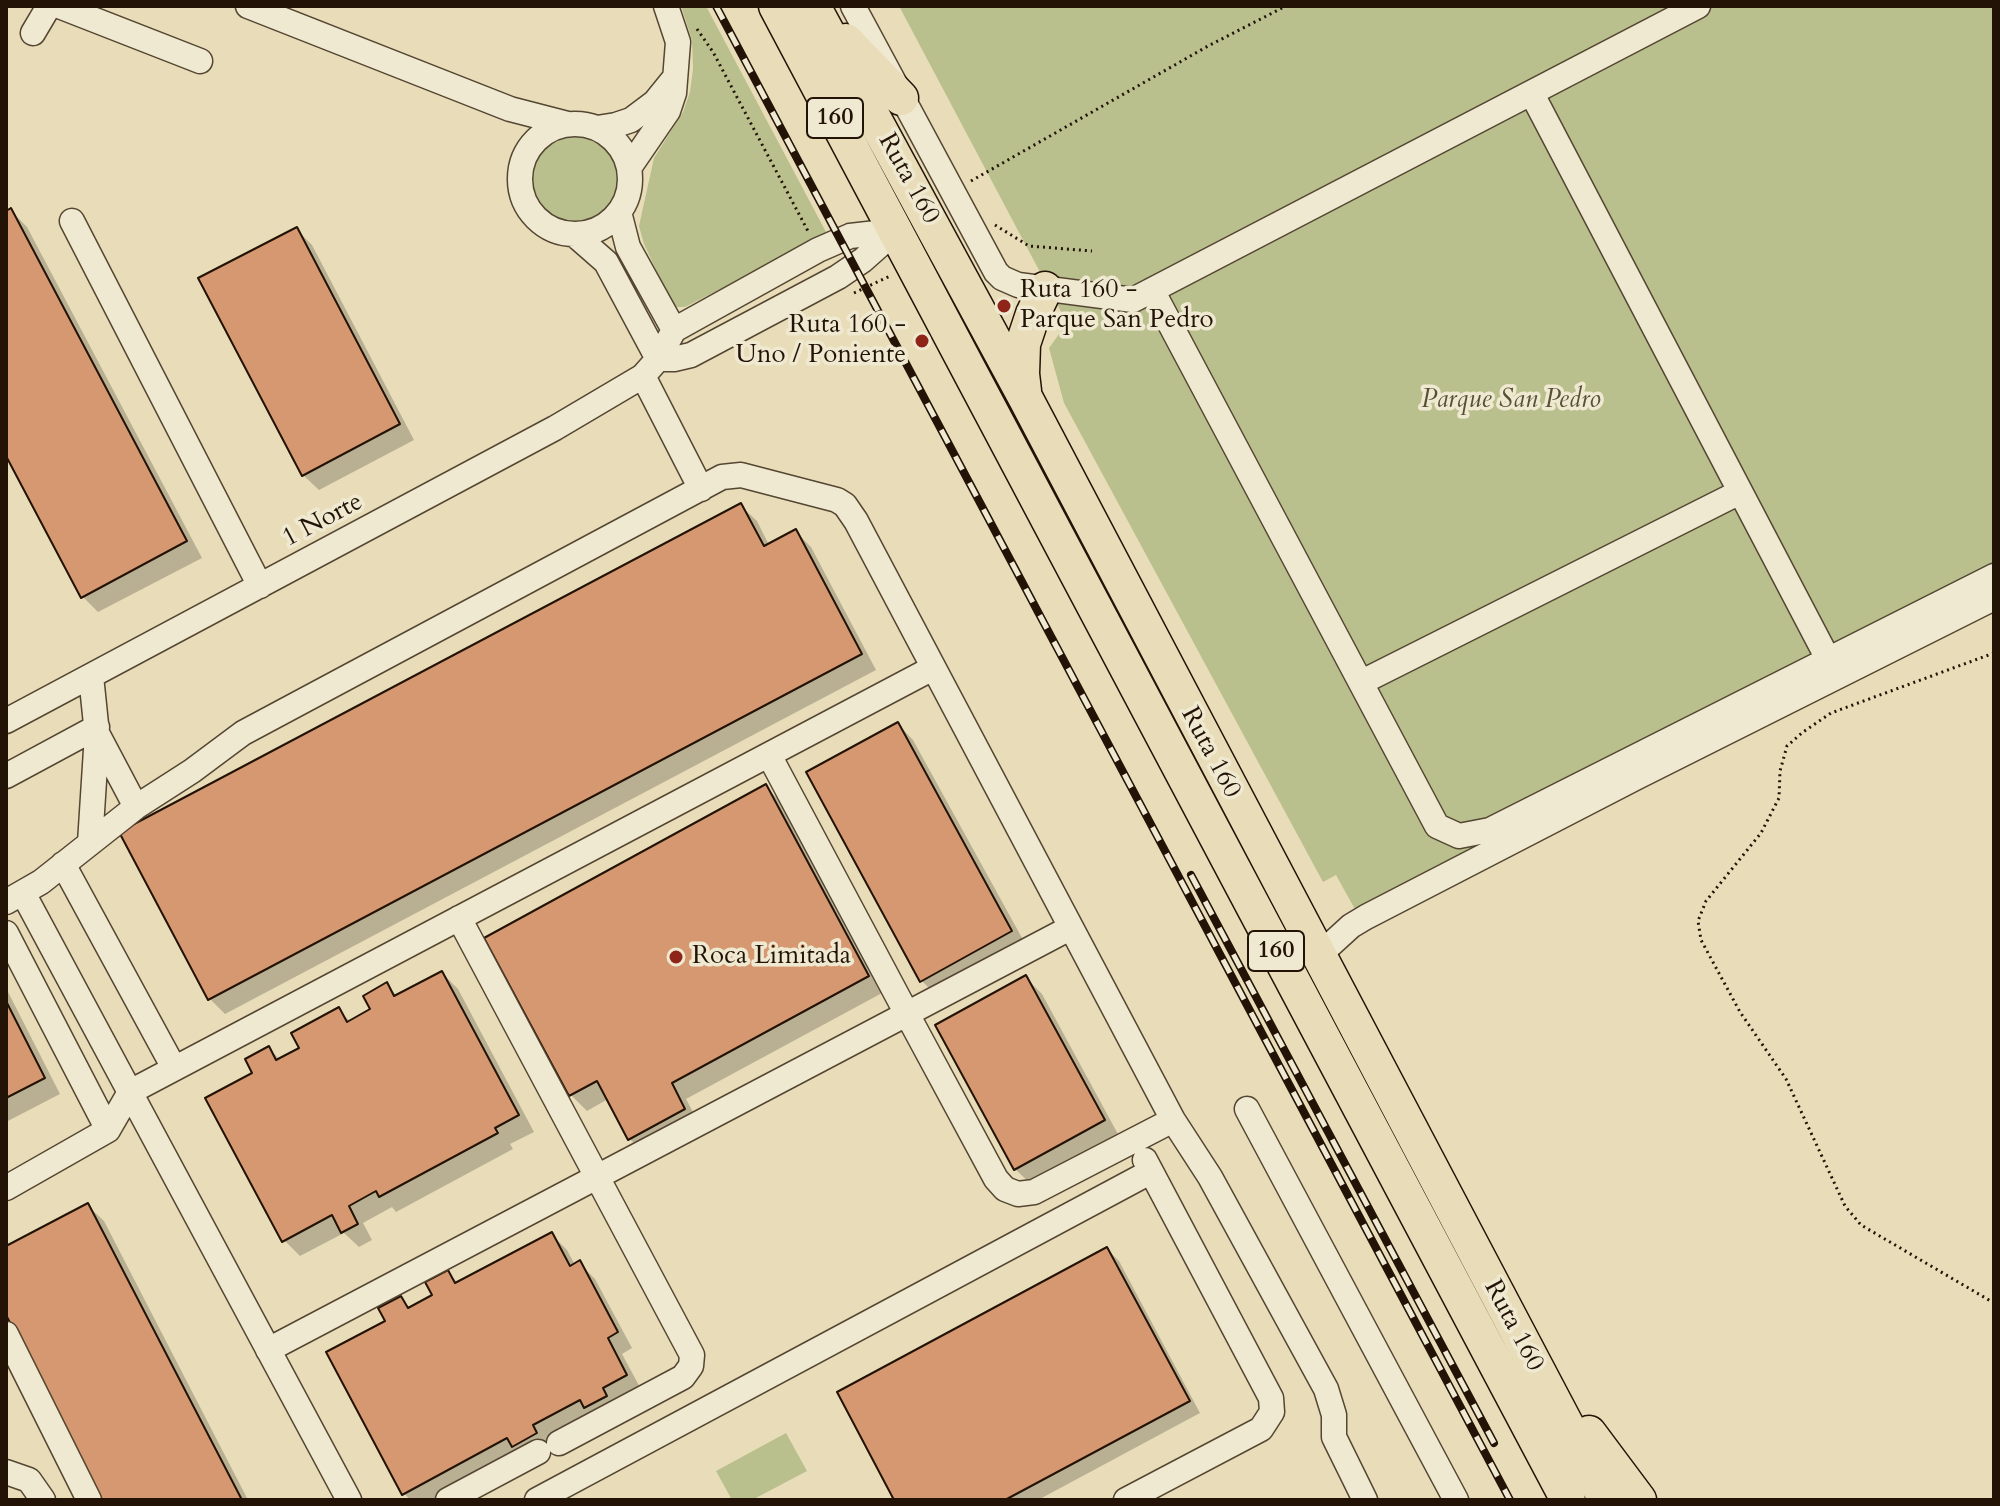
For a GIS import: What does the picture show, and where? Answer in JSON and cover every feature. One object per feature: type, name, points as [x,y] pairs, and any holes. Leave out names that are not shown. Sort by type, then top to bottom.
[{"type":"highway","name":"Ruta 160","points":[[776,6],[1568,1500]]},
{"type":"highway","name":"Ruta 160","points":[[814,7],[1026,399],[1317,957],[1606,1500]]},
{"type":"highway","points":[[814,7],[901,98]]},
{"type":"highway","points":[[1026,399],[1022,374],[1023,344],[1045,289]]},
{"type":"highway","points":[[1531,1361],[1639,1500]]},
{"type":"street","points":[[33,33],[49,6]]},
{"type":"street","points":[[59,6],[200,61]]},
{"type":"street","points":[[248,6],[510,109],[568,124],[597,128],[624,123],[644,112],[675,76]]},
{"type":"street","points":[[629,168],[668,111],[674,93],[678,42],[666,6]]},
{"type":"street","points":[[853,6],[996,272],[1018,285],[1133,300],[1698,6]]},
{"type":"street","points":[[1532,94],[1829,661]]},
{"type":"street","points":[[510,109],[525,125],[532,145]]},
{"type":"street","points":[[568,124],[548,131],[532,145],[521,167],[521,191],[525,202],[540,221],[550,228],[574,234],[606,262],[701,489]]},
{"type":"street","points":[[574,234],[599,228],[619,212],[629,191],[629,168],[621,148],[597,128]]},
{"type":"street","points":[[619,212],[628,247],[674,330],[650,368]]},
{"type":"street","name":"1 Norte","points":[[6,721],[555,428],[650,368],[691,355],[838,277],[863,260],[894,231],[926,213]]},
{"type":"street","points":[[72,221],[260,586]]},
{"type":"street","name":"1 Norte","points":[[674,330],[818,250],[850,236],[894,231]]},
{"type":"street","points":[[1152,290],[1437,826],[1459,836],[1490,830],[1994,576]]},
{"type":"street","points":[[349,1500],[130,1092],[14,898],[136,807],[243,733],[722,477],[741,475],[829,496],[845,505],[856,521],[1173,1120],[1210,1177],[1326,1389],[1334,1415],[1334,1437],[1365,1500]]},
{"type":"street","points":[[1362,682],[1740,492]]},
{"type":"street","points":[[1317,957],[1351,926],[1366,917],[1994,598]]},
{"type":"street","points":[[6,1188],[108,1130],[130,1092],[933,668]]},
{"type":"street","points":[[90,843],[97,731],[91,676]]},
{"type":"street","points":[[97,731],[136,807]]},
{"type":"street","points":[[6,776],[97,731]]},
{"type":"street","points":[[769,755],[996,1179],[1010,1192],[1034,1192],[1173,1120]]},
{"type":"street","points":[[63,864],[174,1068]]},
{"type":"street","points":[[448,1500],[683,1377],[692,1360],[690,1349],[459,918]]},
{"type":"street","points":[[268,1350],[1070,928]]},
{"type":"street","points":[[6,933],[108,1130]]},
{"type":"street","points":[[1247,1109],[1456,1500]]},
{"type":"street","points":[[1126,1500],[1261,1429],[1272,1412],[1271,1398],[1150,1172],[1136,1139]]},
{"type":"street","points":[[537,1500],[1150,1172]]},
{"type":"street","points":[[6,1334],[89,1500]]},
{"type":"street","points":[[6,1472],[29,1480],[43,1500]]},
{"type":"path","points":[[952,189],[1286,6]]},
{"type":"path","points":[[696,28],[713,52],[818,250]]},
{"type":"path","points":[[973,230],[990,222],[1029,246],[1092,251]]},
{"type":"path","points":[[1994,653],[1831,713],[1787,746],[1780,771],[1779,798],[1761,833],[1706,901],[1698,921],[1701,940],[1740,1012],[1786,1079],[1845,1206],[1861,1225],[1994,1303]]},
{"type":"green space","points":[[681,6],[706,6],[826,232],[823,237],[685,307],[677,307],[671,302],[639,226],[654,158],[683,112],[690,92],[692,40]]},
{"type":"green space","name":"Parque San Pedro","points":[[899,6],[1994,6],[1994,599],[1592,805],[1367,931],[1336,875],[1323,882],[1064,403],[1049,348],[1067,323]]},
{"type":"green space","points":[[575,137],[598,144],[610,156],[617,179],[610,202],[598,214],[575,221],[552,214],[540,202],[533,179],[540,156],[552,144]]},
{"type":"green space","points":[[786,1433],[807,1471],[752,1500],[732,1500],[716,1471]]},
{"type":"building","points":[[11,208],[187,541],[81,598],[6,456],[6,211]]},
{"type":"building","points":[[297,227],[400,424],[302,476],[198,278]]},
{"type":"building","points":[[741,503],[764,546],[796,529],[862,654],[208,1000],[119,832]]},
{"type":"building","points":[[898,722],[1012,931],[920,982],[806,772]]},
{"type":"building","name":"Roca Limitada","points":[[766,784],[869,976],[672,1083],[685,1109],[628,1140],[597,1081],[569,1096],[484,938]]},
{"type":"building","points":[[442,971],[519,1115],[495,1128],[498,1133],[379,1197],[376,1191],[349,1206],[358,1224],[341,1233],[332,1215],[282,1242],[205,1098],[252,1073],[245,1059],[269,1046],[276,1060],[299,1048],[291,1033],[339,1007],[347,1022],[370,1009],[363,996],[387,982],[394,996]]},
{"type":"building","points":[[1026,975],[1105,1120],[1014,1170],[935,1025]]},
{"type":"building","points":[[6,1001],[45,1078],[6,1098]]},
{"type":"building","points":[[88,1203],[242,1500],[102,1500],[67,1433],[6,1315],[6,1246]]},
{"type":"building","points":[[552,1232],[570,1266],[580,1260],[618,1332],[608,1338],[627,1375],[603,1388],[607,1396],[584,1408],[580,1400],[533,1425],[537,1433],[512,1447],[507,1438],[402,1495],[326,1352],[385,1321],[378,1308],[401,1296],[408,1308],[432,1295],[425,1282],[448,1270],[455,1283]]},
{"type":"building","points":[[1107,1247],[1190,1401],[1005,1500],[894,1500],[837,1392]]},
{"type":"railway","points":[[716,6],[1510,1500]]},
{"type":"railway","points":[[1191,875],[1494,1443]]},
{"type":"place","name":"Ruta 160 - Parque San Pedro","points":[[1004,306]]},
{"type":"place","name":"Ruta 160 - Uno / Poniente","points":[[922,341]]},
{"type":"place","name":"Roca Limitada","points":[[676,957]]}]
